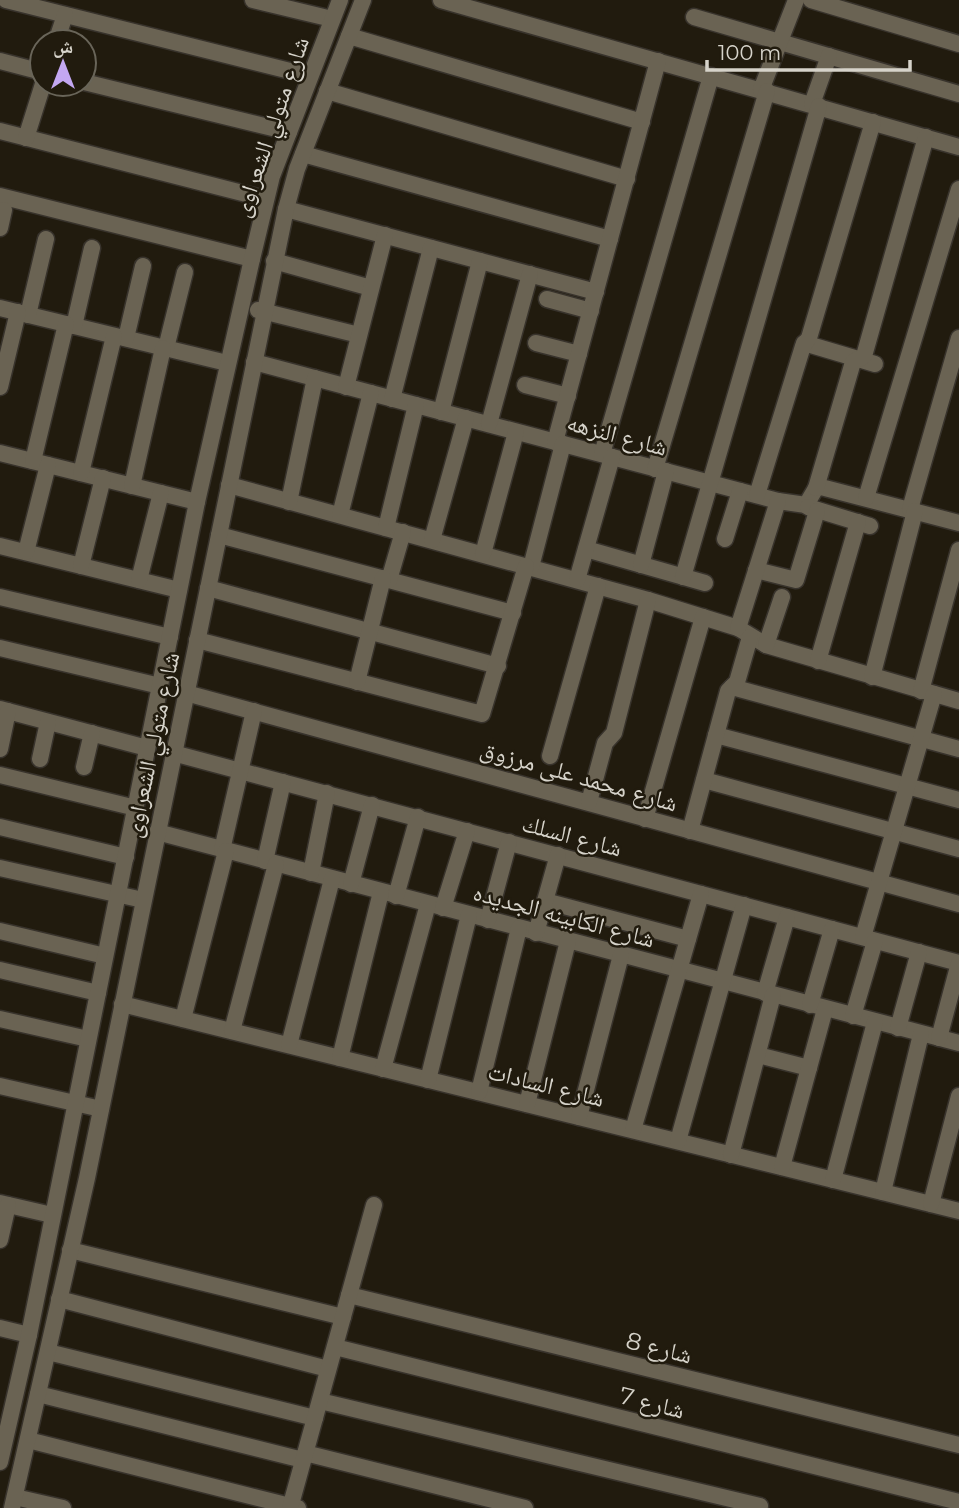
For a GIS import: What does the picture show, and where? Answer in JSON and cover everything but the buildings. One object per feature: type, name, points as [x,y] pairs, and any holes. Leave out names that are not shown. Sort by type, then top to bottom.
[{"type":"street","points":[[6,0],[310,76]]},
{"type":"street","points":[[253,0],[332,19]]},
{"type":"street","name":"شارع متولي الشعراوى","points":[[0,1462],[29,1335],[197,502],[252,259],[267,199],[289,132],[340,0]]},
{"type":"street","name":"شارع متولي الشعراوى","points":[[13,1502],[87,1178],[286,209],[303,154],[363,0]]},
{"type":"street","points":[[442,0],[959,147]]},
{"type":"street","points":[[641,565],[661,470],[764,91],[796,0]]},
{"type":"street","points":[[811,0],[959,44]]},
{"type":"street","points":[[61,28],[65,15]]},
{"type":"street","points":[[694,17],[959,94]]},
{"type":"street","points":[[349,36],[642,122]]},
{"type":"street","points":[[683,577],[828,56]]},
{"type":"street","points":[[0,61],[28,68]]},
{"type":"street","points":[[197,640],[478,715],[484,710],[529,566],[568,396],[658,61]]},
{"type":"street","points":[[577,580],[607,456],[711,76]]},
{"type":"street","points":[[98,85],[289,132]]},
{"type":"street","points":[[327,91],[626,179]]},
{"type":"street","points":[[26,138],[39,98]]},
{"type":"street","points":[[757,495],[804,343],[809,338],[873,122]]},
{"type":"street","points":[[0,131],[267,199]]},
{"type":"street","points":[[856,358],[864,356],[926,137]]},
{"type":"street","points":[[303,154],[610,239]]},
{"type":"street","points":[[866,498],[959,189]]},
{"type":"street","points":[[0,228],[2,204],[252,259]]},
{"type":"street","points":[[286,209],[596,292]]},
{"type":"street","points":[[346,387],[384,235]]},
{"type":"street","points":[[0,387],[46,239]]},
{"type":"street","points":[[26,552],[41,463],[70,325],[92,248]]},
{"type":"street","points":[[392,399],[431,248]]},
{"type":"street","points":[[274,261],[371,288]]},
{"type":"street","points":[[441,412],[480,261]]},
{"type":"street","points":[[81,473],[143,265]]},
{"type":"street","points":[[132,486],[184,272]]},
{"type":"street","points":[[489,424],[530,274]]},
{"type":"street","points":[[547,299],[591,311]]},
{"type":"street","points":[[242,306],[359,335]]},
{"type":"street","points":[[0,308],[228,363]]},
{"type":"street","points":[[872,677],[959,338]]},
{"type":"street","points":[[536,343],[579,354]]},
{"type":"street","points":[[804,343],[875,364]]},
{"type":"street","points":[[756,570],[796,580],[816,488],[856,358]]},
{"type":"street","name":"شارع النزهه","points":[[254,362],[812,508],[864,524],[818,661]]},
{"type":"street","points":[[289,502],[316,379]]},
{"type":"street","points":[[525,385],[568,396]]},
{"type":"street","points":[[340,515],[371,393]]},
{"type":"street","points":[[386,528],[416,405]]},
{"type":"street","points":[[432,540],[466,418]]},
{"type":"street","points":[[482,554],[516,432]]},
{"type":"street","points":[[0,453],[197,502]]},
{"type":"street","points":[[80,566],[103,478]]},
{"type":"street","points":[[229,485],[648,600],[703,617],[766,645],[959,701]]},
{"type":"street","points":[[816,488],[959,522]]},
{"type":"street","points":[[725,539],[740,491]]},
{"type":"street","points":[[139,580],[161,492]]},
{"type":"street","points":[[690,831],[716,735],[732,687],[737,682],[756,570],[778,501]]},
{"type":"street","points":[[357,682],[370,631],[403,532]]},
{"type":"street","points":[[219,534],[513,613]]},
{"type":"street","points":[[0,546],[179,590]]},
{"type":"street","points":[[586,549],[705,583]]},
{"type":"street","points":[[853,1016],[879,883],[921,738],[959,550]]},
{"type":"street","points":[[550,756],[598,586]]},
{"type":"street","points":[[208,588],[498,666]]},
{"type":"street","points":[[0,597],[170,637]]},
{"type":"street","points":[[766,645],[782,597]]},
{"type":"street","points":[[589,802],[605,743],[614,733],[648,600]]},
{"type":"street","points":[[645,819],[703,617]]},
{"type":"street","points":[[0,648],[160,686]]},
{"type":"street","points":[[732,687],[959,749]]},
{"type":"street","name":"شارع محمد على مرزوق","points":[[186,693],[959,904]]},
{"type":"street","points":[[0,750],[4,710],[148,748]]},
{"type":"street","points":[[183,1019],[254,711]]},
{"type":"street","points":[[40,759],[48,722]]},
{"type":"street","points":[[84,767],[92,733]]},
{"type":"street","points":[[716,735],[959,800]]},
{"type":"street","name":"شارع السلك","points":[[173,753],[959,963]]},
{"type":"street","points":[[0,775],[136,808]]},
{"type":"street","points":[[704,780],[959,849]]},
{"type":"street","points":[[232,1031],[271,862],[284,782]]},
{"type":"street","points":[[311,873],[327,793]]},
{"type":"street","points":[[351,884],[372,805]]},
{"type":"street","points":[[340,1058],[388,894],[418,817]]},
{"type":"street","points":[[0,827],[126,857]]},
{"type":"street","points":[[383,1069],[436,906],[467,831]]},
{"type":"street","name":"شارع الكابينه الجديده","points":[[157,832],[959,1043]]},
{"type":"street","points":[[488,920],[509,842]]},
{"type":"street","points":[[536,933],[558,855]]},
{"type":"street","points":[[0,868],[143,900]]},
{"type":"street","points":[[289,1045],[332,879]]},
{"type":"street","points":[[633,1130],[701,894]]},
{"type":"street","points":[[545,901],[688,939]]},
{"type":"street","points":[[678,1141],[744,905]]},
{"type":"street","points":[[428,1080],[469,915]]},
{"type":"street","points":[[731,1154],[758,1055],[787,917]]},
{"type":"street","points":[[479,1092],[519,928]]},
{"type":"street","points":[[782,1167],[809,1068],[832,929]]},
{"type":"street","points":[[0,931],[106,956]]},
{"type":"street","points":[[527,1104],[568,941]]},
{"type":"street","points":[[898,1028],[919,952]]},
{"type":"street","points":[[579,1117],[621,955]]},
{"type":"street","points":[[939,1038],[959,963]]},
{"type":"street","points":[[0,970],[98,993]]},
{"type":"street","name":"شارع السادات","points":[[122,1004],[959,1211]]},
{"type":"street","points":[[0,1019],[88,1039]]},
{"type":"street","points":[[833,1180],[875,1022]]},
{"type":"street","points":[[883,1192],[921,1034]]},
{"type":"street","points":[[758,1055],[809,1068]]},
{"type":"street","points":[[0,1086],[101,1109]]},
{"type":"street","points":[[931,1204],[959,1096]]},
{"type":"street","points":[[61,1172],[87,1178]]},
{"type":"street","points":[[0,1240],[4,1204],[52,1215]]},
{"type":"street","points":[[28,1440],[293,1507],[304,1457],[374,1205]]},
{"type":"street","points":[[70,1250],[343,1317]]},
{"type":"street","name":"شارع 8","points":[[349,1295],[959,1445]]},
{"type":"street","points":[[59,1299],[328,1369]]},
{"type":"street","points":[[0,1328],[29,1335]]},
{"type":"street","name":"شارع 7","points":[[335,1347],[959,1502]]},
{"type":"street","points":[[48,1352],[315,1418]]},
{"type":"street","points":[[21,1368],[43,1373]]},
{"type":"street","points":[[0,1383],[17,1387]]},
{"type":"street","points":[[38,1394],[525,1508]]},
{"type":"street","points":[[320,1401],[760,1506]]},
{"type":"street","points":[[13,1502],[63,1508]]}]
